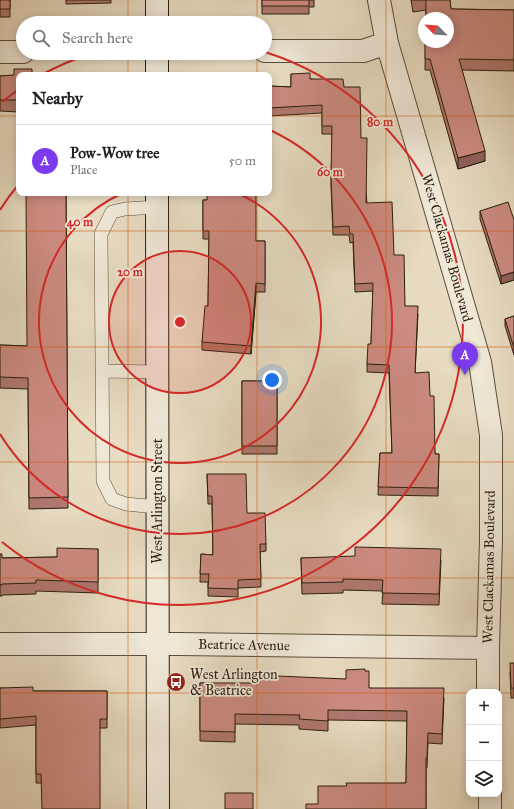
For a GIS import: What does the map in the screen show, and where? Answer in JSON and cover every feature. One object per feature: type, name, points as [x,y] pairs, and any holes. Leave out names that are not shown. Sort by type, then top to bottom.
[{"type":"street","points":[[156,0],[157,16]]},
{"type":"street","name":"West Clackamas Boulevard","points":[[379,0],[387,43],[480,362],[491,435],[491,540],[488,689]]},
{"type":"street","points":[[272,51],[363,51],[387,43]]},
{"type":"street","points":[[0,52],[16,52]]},
{"type":"street","points":[[157,60],[157,72]]},
{"type":"street","name":"West Arlington Street","points":[[157,200],[158,809]]},
{"type":"street","name":"Beatrice Avenue","points":[[0,644],[157,644],[488,648]]},
{"type":"street","points":[[490,797],[490,809]]},
{"type":"lane","points":[[157,200],[112,212],[101,234],[103,481],[112,499],[126,504],[157,507]]},
{"type":"lane","points":[[102,371],[157,372]]},
{"type":"building","points":[[0,0],[10,0],[10,9],[0,9]]},
{"type":"building","points":[[262,0],[309,0],[309,6],[262,6]]},
{"type":"building","points":[[426,0],[450,0],[451,9],[514,10],[514,60],[459,59],[485,151],[458,158],[430,59],[425,59],[425,48],[454,48],[454,12],[426,12]]},
{"type":"building","points":[[14,69],[32,69],[32,72],[16,72],[16,100],[0,100],[0,76],[14,75]]},
{"type":"building","points":[[310,73],[310,79],[343,79],[344,87],[360,87],[361,138],[367,138],[366,203],[392,202],[394,255],[404,255],[405,306],[418,306],[415,373],[429,372],[430,396],[434,396],[435,454],[439,454],[438,488],[378,487],[380,453],[392,453],[389,365],[367,364],[368,344],[371,344],[373,283],[355,284],[353,234],[350,234],[349,226],[333,227],[331,177],[332,126],[322,126],[322,105],[272,108],[272,86],[291,87],[291,74]]},
{"type":"building","points":[[26,196],[66,196],[68,497],[29,498],[28,378],[0,377],[0,345],[27,346]]},
{"type":"building","points":[[207,196],[256,196],[256,241],[265,241],[265,284],[256,283],[251,346],[202,342],[205,306],[208,306],[209,231],[203,231],[203,200],[207,200]]},
{"type":"building","points":[[508,202],[514,220],[514,272],[501,276],[480,211]]},
{"type":"building","points":[[514,316],[514,348],[505,319]]},
{"type":"building","points":[[242,381],[277,381],[277,446],[242,446]]},
{"type":"building","points":[[207,474],[246,474],[247,513],[265,513],[266,544],[260,544],[261,579],[238,580],[238,589],[208,588],[209,574],[200,574],[201,554],[213,555],[212,496],[208,496]]},
{"type":"building","points":[[355,547],[441,549],[439,594],[382,593],[383,580],[343,579],[343,582],[302,583],[301,558],[355,556]]},
{"type":"building","points":[[57,548],[98,549],[98,582],[36,580],[36,583],[0,585],[0,554],[2,554],[2,558],[57,557]]},
{"type":"building","points":[[510,663],[514,663],[514,688],[511,688]]},
{"type":"building","points":[[365,669],[365,671],[369,671],[369,688],[444,688],[442,734],[428,733],[426,758],[426,809],[306,809],[306,804],[318,804],[318,786],[347,786],[346,783],[406,783],[407,711],[328,710],[328,721],[299,719],[300,715],[235,714],[235,732],[200,731],[200,683],[255,683],[255,679],[278,679],[278,676],[346,679],[346,670]]},
{"type":"building","points":[[33,687],[33,691],[107,691],[107,719],[100,719],[100,809],[42,809],[41,774],[36,774],[36,716],[0,719],[0,688]]},
{"type":"building","points":[[225,793],[253,793],[253,809],[225,809]]},
{"type":"place","name":"Pow-Wow tree","points":[[465,375]]},
{"type":"place","name":"West Arlington & Beatrice","points":[[176,682]]}]
